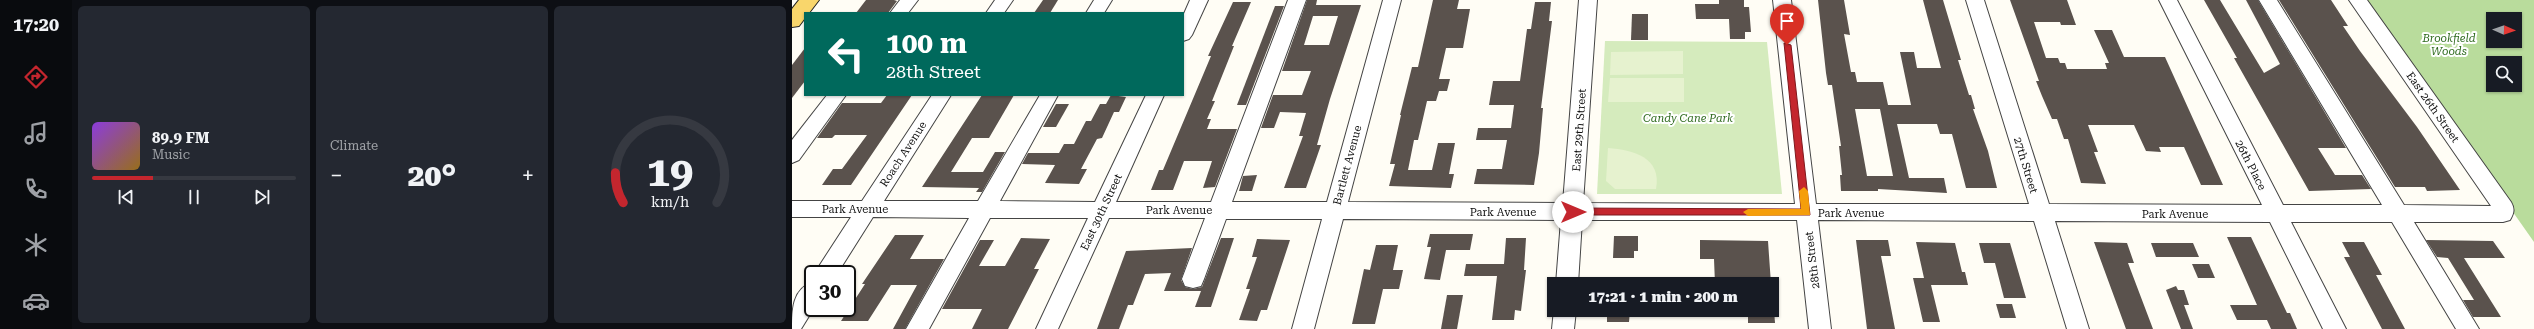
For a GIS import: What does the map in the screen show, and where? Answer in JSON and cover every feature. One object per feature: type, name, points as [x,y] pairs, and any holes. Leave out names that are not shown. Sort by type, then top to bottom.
[{"type":"main road","points":[[792,21],[810,0]]},
{"type":"street","points":[[900,12],[909,0]]},
{"type":"street","points":[[996,12],[1004,0]]},
{"type":"street","points":[[1097,12],[1103,0]]},
{"type":"street","points":[[1184,33],[1200,0]]},
{"type":"street","points":[[1193,279],[1297,0]]},
{"type":"street","name":"Bartlett Avenue","points":[[1303,329],[1392,0]]},
{"type":"street","name":"East 29th Street","points":[[1568,277],[1588,0]]},
{"type":"street","name":"28th Street","points":[[1782,0],[1820,329]]},
{"type":"street","name":"27th Street","points":[[1975,0],[2078,329]]},
{"type":"street","name":"26th Place","points":[[2168,0],[2335,329]]},
{"type":"street","points":[[2268,0],[2468,329]]},
{"type":"street","name":"East 26th Street","points":[[2358,0],[2504,208],[2503,214]]},
{"type":"street","points":[[792,155],[836,96]]},
{"type":"street","name":"Roach Avenue","points":[[830,265],[941,96]]},
{"type":"street","points":[[918,329],[1048,96]]},
{"type":"street","name":"East 30th Street","points":[[1046,329],[1155,96]]},
{"type":"street","name":"Park Avenue","points":[[792,209],[2503,214]]},
{"type":"street","points":[[792,323],[804,305]]},
{"type":"street","points":[[1563,329],[1564,317]]},
{"type":"green space","name":"Brookfield Woods","points":[[2364,0],[2534,0],[2534,242]]},
{"type":"green space","name":"Candy Cane Park","points":[[1605,41],[1767,42],[1782,194],[1597,194]]},
{"type":"green space","points":[[1683,51],[1683,74],[1610,75],[1611,52]]},
{"type":"green space","points":[[1610,78],[1684,78],[1684,102],[1608,102]]},
{"type":"green space","points":[[1608,148],[1636,153],[1650,162],[1655,169],[1657,178],[1656,189],[1615,189],[1606,181]]},
{"type":"building","points":[[866,0],[897,1],[889,12],[857,12]]},
{"type":"building","points":[[1043,0],[1058,0],[1051,12],[1035,12]]},
{"type":"building","points":[[1307,0],[1317,0],[1316,5],[1361,5],[1330,99],[1317,145],[1321,145],[1306,188],[1284,188],[1303,136],[1299,136],[1306,113],[1280,112],[1274,128],[1261,128],[1273,95],[1302,95],[1311,71],[1282,71]],"holes":[[[1313,16],[1338,16],[1329,45],[1304,45]]]},
{"type":"building","points":[[1433,0],[1459,0],[1457,9],[1470,9],[1463,48],[1446,48],[1439,79],[1450,79],[1447,91],[1439,91],[1436,101],[1427,101],[1418,140],[1414,140],[1408,170],[1432,170],[1438,143],[1455,143],[1449,174],[1454,174],[1451,188],[1389,186],[1395,164],[1390,164],[1400,115],[1412,67],[1418,67]]},
{"type":"building","points":[[1719,0],[1744,0],[1744,7],[1749,7],[1751,32],[1745,32],[1745,39],[1730,39],[1729,19],[1696,19],[1695,4],[1719,4]]},
{"type":"building","points":[[1818,0],[1844,0],[1850,35],[1844,34],[1851,72],[1855,72],[1857,82],[1883,82],[1888,105],[1911,105],[1900,52],[1914,52],[1917,68],[1941,68],[1923,0],[1943,0],[1961,60],[1958,60],[1969,95],[1971,95],[1975,109],[1973,109],[1988,151],[1997,188],[1966,188],[1952,134],[1940,134],[1937,124],[1897,124],[1909,178],[1944,178],[1947,193],[1878,189],[1878,191],[1841,191],[1840,175],[1842,175],[1839,146],[1841,146],[1832,85],[1828,85]],"holes":[[[1855,109],[1880,109],[1893,176],[1867,176]]]},
{"type":"building","points":[[2010,0],[2067,0],[2076,25],[2061,25],[2060,22],[2034,22],[2046,58],[2058,58],[2060,63],[2065,63],[2067,69],[2107,69],[2105,63],[2109,63],[2094,30],[2112,30],[2124,57],[2165,57],[2223,185],[2201,185],[2184,147],[2159,147],[2161,152],[2146,151],[2134,125],[2088,125],[2098,152],[2094,152],[2106,184],[2081,183],[2068,139],[2064,139],[2057,119],[2052,119],[2036,81],[2039,81]]},
{"type":"building","points":[[2204,0],[2220,0],[2264,73],[2280,64],[2246,0],[2258,0],[2346,148],[2318,148],[2335,175],[2362,175],[2371,189],[2309,191],[2234,58],[2237,58]]},
{"type":"building","points":[[2279,0],[2331,0],[2348,26],[2343,26],[2417,127],[2460,190],[2427,191],[2425,187],[2395,187]]},
{"type":"building","points":[[1233,2],[1251,2],[1232,46],[1234,46],[1212,101],[1215,101],[1207,119],[1211,119],[1207,129],[1237,129],[1215,187],[1203,188],[1212,161],[1184,161],[1173,190],[1151,190],[1159,170],[1163,170],[1211,56],[1208,56]]},
{"type":"building","points":[[1535,2],[1551,2],[1549,21],[1552,21],[1541,108],[1543,108],[1539,153],[1534,185],[1474,184],[1477,169],[1502,169],[1507,140],[1476,140],[1478,128],[1511,128],[1514,105],[1489,105],[1493,81],[1520,81],[1527,29],[1531,29]]},
{"type":"building","points":[[1275,6],[1284,6],[1246,105],[1237,105]]},
{"type":"building","points":[[1632,14],[1648,14],[1648,40],[1631,40]]},
{"type":"building","points":[[804,49],[804,82],[792,98],[792,65]]},
{"type":"building","points":[[886,96],[911,96],[851,185],[822,185],[833,169],[842,169],[867,135],[835,135],[832,138],[817,138],[842,103],[881,103]]},
{"type":"building","points":[[981,96],[1013,96],[989,138],[972,138],[951,172],[983,172],[995,152],[1005,152],[982,192],[976,192],[979,188],[922,187]]},
{"type":"building","points":[[1110,96],[1126,97],[1119,112],[1114,112],[1102,138],[1097,139],[1081,169],[1087,169],[1079,184],[1045,183],[1055,165],[1022,164],[1028,153],[1059,153],[1064,144],[1074,144],[1086,121],[1091,121],[1100,104],[1106,104]]},
{"type":"building","points":[[1056,104],[1069,104],[1056,127],[1043,127]]},
{"type":"building","points":[[1257,175],[1252,191],[1239,191],[1243,176]]},
{"type":"building","points":[[1430,234],[1473,234],[1470,250],[1446,250],[1440,280],[1424,279],[1431,247],[1427,247]]},
{"type":"building","points":[[895,235],[924,235],[910,259],[944,259],[905,329],[893,329],[917,285],[891,285],[868,321],[841,321],[844,317],[856,317],[856,298],[865,284],[862,284]]},
{"type":"building","points":[[1614,236],[1638,236],[1638,251],[1634,251],[1634,258],[1613,258]]},
{"type":"building","points":[[2227,237],[2251,237],[2287,313],[2290,313],[2297,329],[2271,329],[2267,320],[2237,320],[2230,305],[2257,305]]},
{"type":"building","points":[[1021,238],[1050,239],[1034,269],[1039,269],[1008,329],[972,329],[982,309],[942,309],[980,240],[994,240],[979,266],[1005,266]]},
{"type":"building","points":[[1221,238],[1234,238],[1211,307],[1195,307],[1201,291],[1164,291],[1171,273],[1145,274],[1133,305],[1128,305],[1119,329],[1097,329],[1126,251],[1192,248],[1181,280],[1185,287],[1193,289],[1202,287]]},
{"type":"building","points":[[1506,238],[1526,238],[1524,270],[1526,270],[1521,311],[1515,310],[1514,320],[1492,320],[1497,276],[1464,276],[1466,264],[1504,264]]},
{"type":"building","points":[[1257,239],[1290,240],[1267,310],[1261,310],[1257,321],[1239,320],[1250,289],[1246,289],[1257,257],[1252,257]]},
{"type":"building","points":[[1700,240],[1768,241],[1771,277],[1715,277],[1714,259],[1700,259]]},
{"type":"building","points":[[1856,240],[1888,240],[1891,256],[1881,256],[1895,329],[1867,329]]},
{"type":"building","points":[[2426,240],[2493,241],[2505,258],[2464,258],[2501,317],[2473,317],[2463,300],[2474,300],[2448,258],[2437,257]]},
{"type":"building","points":[[1916,242],[1955,243],[1962,272],[1965,272],[1968,285],[1931,285],[1940,322],[1923,322],[1913,278],[1924,278]]},
{"type":"building","points":[[2094,242],[2127,243],[2134,263],[2128,263],[2153,329],[2126,329]]},
{"type":"building","points":[[2342,242],[2364,242],[2382,275],[2376,275],[2405,329],[2382,329],[2344,257],[2350,257]]},
{"type":"building","points":[[1979,243],[2010,243],[2026,298],[2004,298],[1995,263],[1984,263]]},
{"type":"building","points":[[2151,243],[2193,243],[2199,257],[2156,257]]},
{"type":"building","points":[[1376,245],[1398,245],[1393,270],[1403,270],[1399,289],[1383,289],[1375,324],[1352,324],[1364,269],[1370,270]]},
{"type":"building","points":[[2192,264],[2209,264],[2215,278],[2198,278]]},
{"type":"building","points":[[2176,286],[2178,290],[2184,290],[2189,305],[2184,305],[2193,329],[2181,329],[2166,290]]},
{"type":"building","points":[[1447,295],[1463,295],[1457,329],[1441,329]]},
{"type":"building","points":[[1996,304],[2012,304],[2016,318],[2000,318]]},
{"type":"building","points":[[1607,317],[1629,317],[1629,322],[1607,322]]},
{"type":"building","points":[[1748,317],[1775,317],[1775,323],[1748,323]]},
{"type":"slow traffic","points":[[1748,212],[1806,213],[1804,191]]},
{"type":"route","points":[[1573,212],[1806,213],[1787,45]]}]
